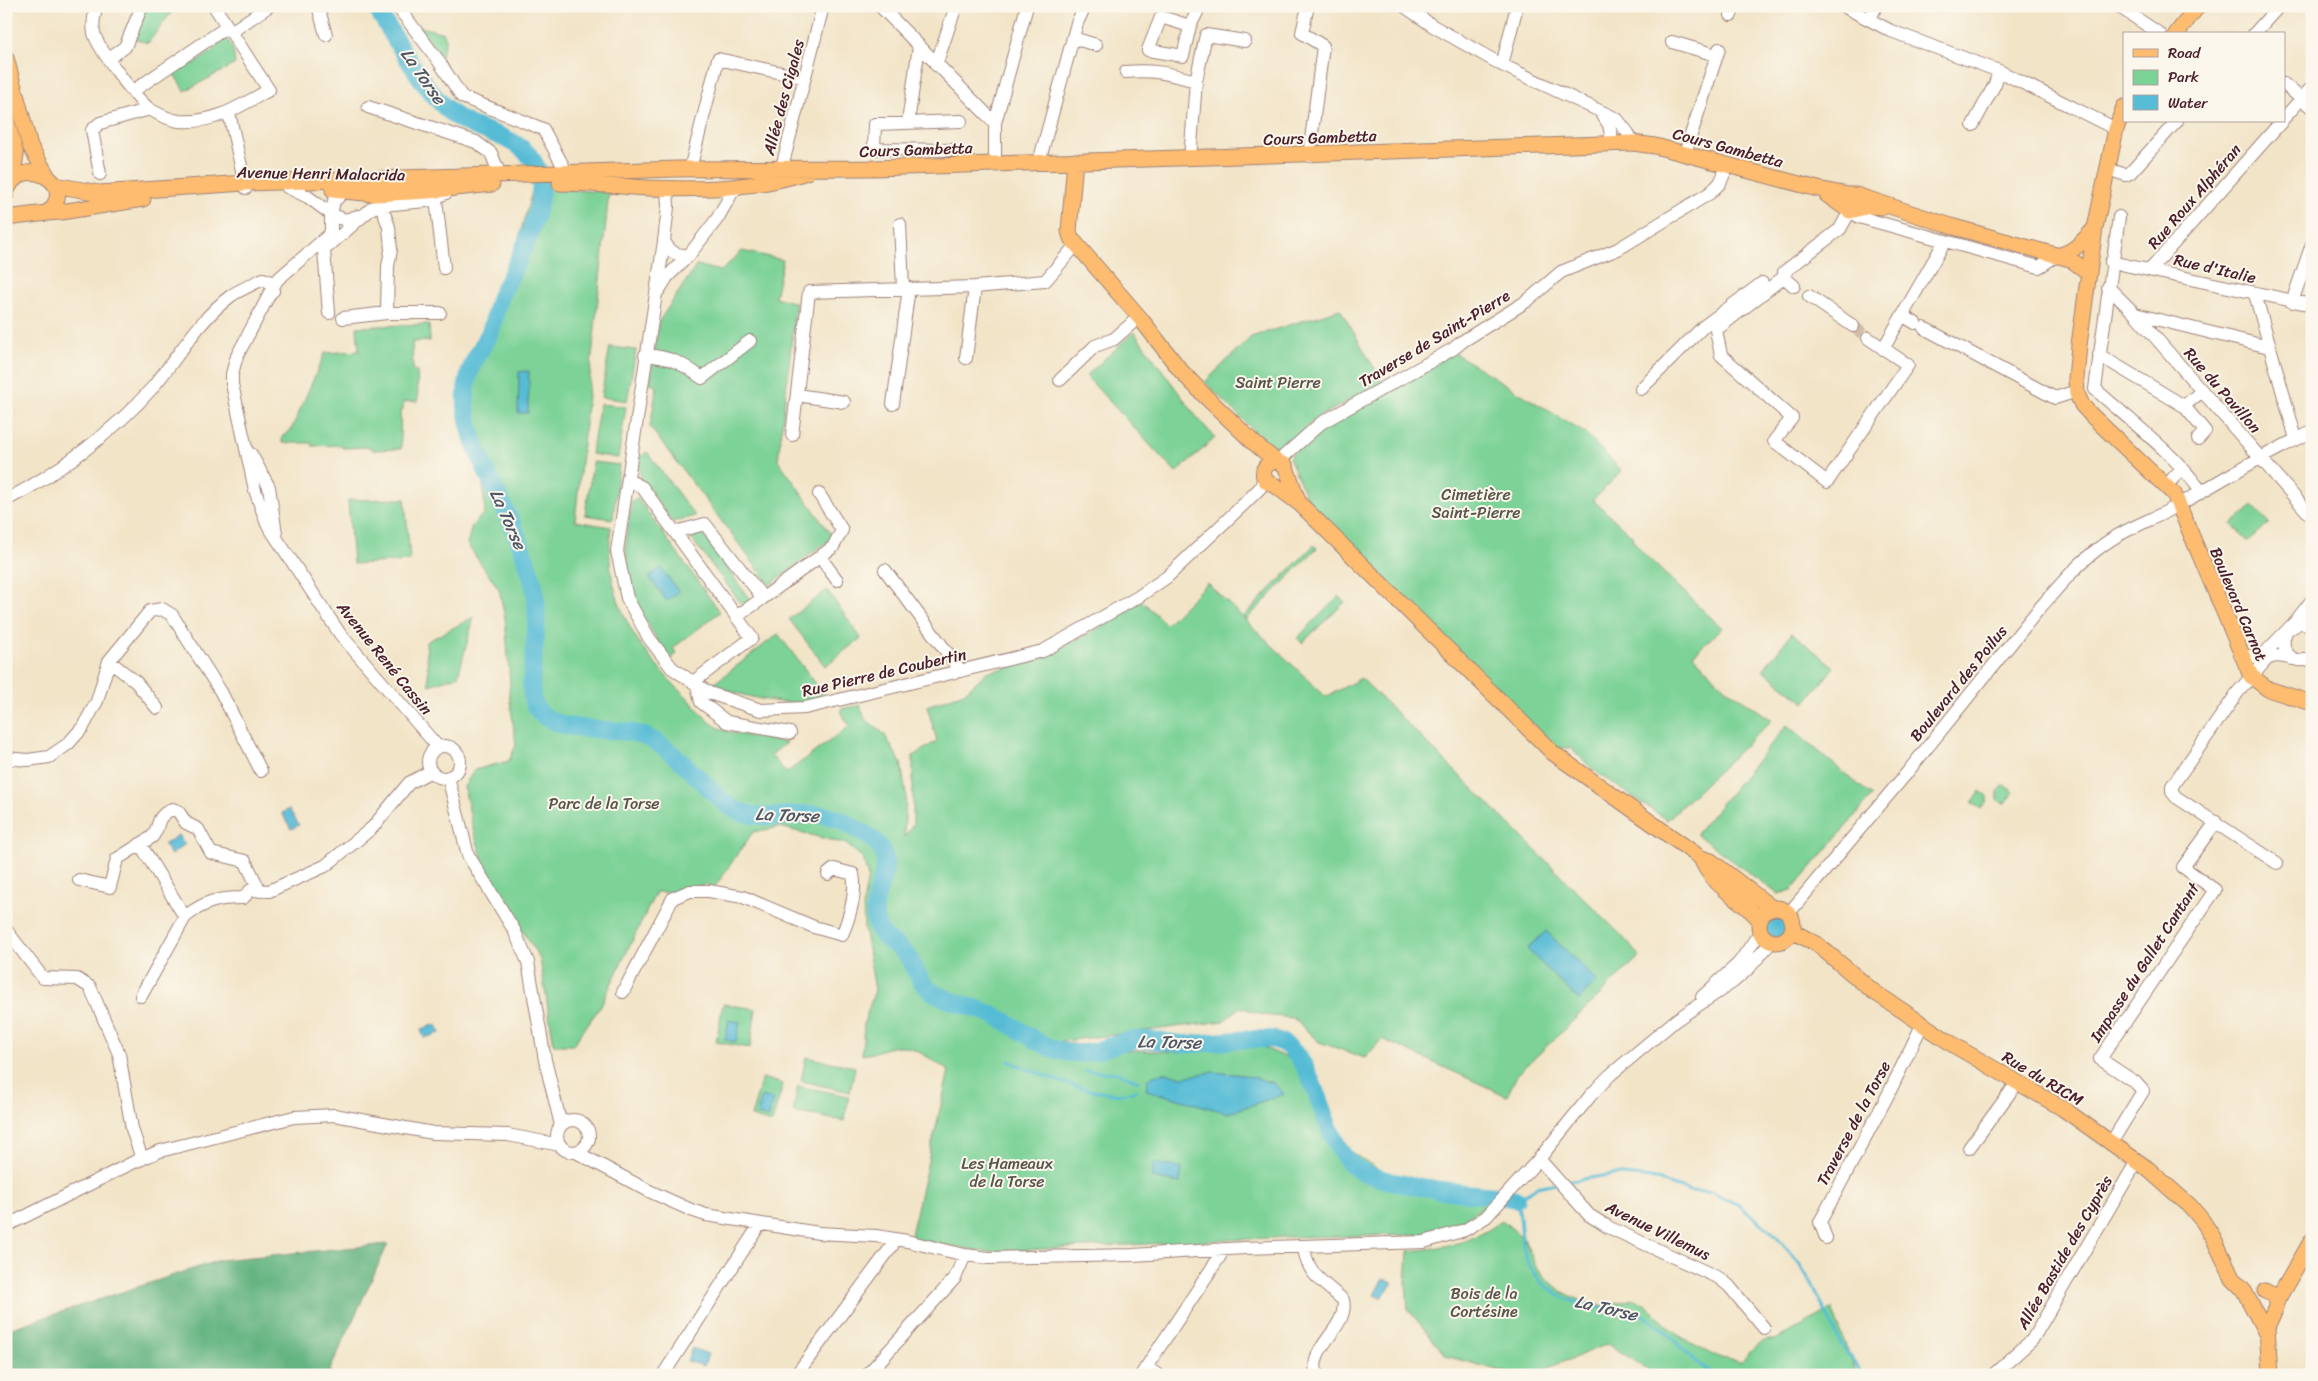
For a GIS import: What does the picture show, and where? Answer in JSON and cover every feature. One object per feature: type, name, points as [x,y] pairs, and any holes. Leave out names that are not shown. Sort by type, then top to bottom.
[{"type":"main road","points":[[2178,32],[2198,6]]},
{"type":"main road","points":[[6,58],[30,146],[57,192],[56,204],[47,213],[14,217],[10,208],[7,190],[16,155],[6,117]]},
{"type":"main road","points":[[2077,392],[2076,380],[2079,345],[2094,228],[2116,130],[2123,110]]},
{"type":"main road","name":"Cours Gambetta","points":[[541,179],[567,173],[615,178],[667,188],[741,186],[781,174],[818,169],[1309,156],[1633,143],[1655,146],[1818,189],[1852,205],[1899,210],[2074,261],[2089,273]]},
{"type":"main road","points":[[1074,161],[1069,231],[1076,245],[1139,316],[1181,371],[1254,443],[1273,475],[1300,504],[1552,753],[1701,858],[1711,861],[1772,908]]},
{"type":"main road","name":"Cours Gambetta","points":[[541,179],[615,178],[690,169],[781,174]]},
{"type":"main road","points":[[7,190],[22,175],[31,173],[52,181]]},
{"type":"main road","name":"Avenue Henri Malacrida","points":[[52,181],[99,193],[500,175],[541,179]]},
{"type":"main road","name":"Avenue Henri Malacrida","points":[[47,213],[152,197],[246,186],[287,187],[375,194],[442,194],[489,184],[541,179]]},
{"type":"main road","name":"Cours Gambetta","points":[[2056,256],[2077,247],[2094,228]]},
{"type":"main road","name":"Boulevard Carnot","points":[[2077,392],[2082,405],[2092,416],[2167,485],[2179,504],[2240,655],[2251,676],[2268,689],[2312,703]]},
{"type":"main road","points":[[1701,858],[1705,869],[1764,931],[1786,938],[1792,931],[1793,921],[1789,913],[1781,908],[1772,908],[1765,913],[1764,931]]},
{"type":"main road","name":"Rue du RICM","points":[[1792,931],[1818,945],[1874,992],[1955,1046],[2062,1108],[2137,1161],[2190,1206],[2213,1237],[2234,1279],[2243,1289],[2258,1300],[2265,1316],[2275,1306]]},
{"type":"main road","points":[[2267,1371],[2267,1326],[2275,1306],[2312,1240]]},
{"type":"main road","points":[[2258,1300],[2290,1280]]},
{"type":"main road","points":[[2258,1300],[2273,1295],[2275,1306]]},
{"type":"main road","points":[[2258,1300],[2266,1333]]},
{"type":"street","points":[[97,6],[93,18],[94,34],[122,79],[133,91],[150,109],[177,120],[203,121],[229,113],[269,90],[214,6]]},
{"type":"street","points":[[109,58],[125,47],[142,6]]},
{"type":"street","points":[[133,91],[229,29],[269,6]]},
{"type":"street","points":[[318,6],[326,35]]},
{"type":"street","points":[[396,6],[438,60],[462,97],[543,129],[567,173]]},
{"type":"street","name":"Allée des Cigales","points":[[781,174],[823,6]]},
{"type":"street","points":[[880,6],[995,123]]},
{"type":"street","points":[[936,65],[956,6]]},
{"type":"street","points":[[995,164],[995,123],[1027,6]]},
{"type":"street","points":[[1039,162],[1073,38],[1085,6]]},
{"type":"street","points":[[1190,26],[1200,6]]},
{"type":"street","points":[[1308,6],[1302,33],[1323,46],[1309,156]]},
{"type":"street","points":[[1404,6],[1433,26],[1502,65],[1617,120],[1628,133],[1633,143]]},
{"type":"street","points":[[1502,65],[1517,6]]},
{"type":"street","points":[[1843,6],[1891,31],[1999,71],[2116,130]]},
{"type":"street","points":[[1870,19],[1876,6]]},
{"type":"street","points":[[2118,6],[2157,32]]},
{"type":"street","points":[[2256,32],[2278,6]]},
{"type":"street","points":[[1190,159],[1196,81],[1206,35],[1245,41]]},
{"type":"street","points":[[1073,38],[1096,45]]},
{"type":"street","points":[[1672,42],[1718,52],[1685,154]]},
{"type":"street","points":[[908,122],[919,46]]},
{"type":"street","points":[[690,169],[718,59],[805,78]]},
{"type":"street","points":[[1126,72],[1146,70],[1166,72],[1196,81]]},
{"type":"street","points":[[1973,125],[1995,84],[1999,71]]},
{"type":"street","points":[[2286,86],[2312,108]]},
{"type":"street","points":[[2286,116],[2312,87]]},
{"type":"street","points":[[368,107],[476,142],[491,153],[500,175]]},
{"type":"street","points":[[100,174],[92,130],[100,123],[150,109]]},
{"type":"street","points":[[1601,112],[1609,125],[1613,144]]},
{"type":"street","points":[[229,113],[246,186]]},
{"type":"street","points":[[953,150],[874,149],[875,124],[961,121]]},
{"type":"street","points":[[2107,169],[2126,175],[2130,173],[2176,122]]},
{"type":"street","name":"Rue Roux Alphéran","points":[[2150,270],[2281,122]]},
{"type":"street","name":"Traverse de Saint-Pierre","points":[[1273,475],[1284,456],[1321,423],[1453,350],[1463,341],[1531,299],[1561,272],[1618,249],[1716,188],[1728,165]]},
{"type":"street","name":"Avenue Henri Malacrida","points":[[427,178],[442,194]]},
{"type":"street","points":[[6,500],[37,483],[106,433],[152,387],[205,319],[232,295],[297,263],[329,235],[334,201],[344,191],[359,181]]},
{"type":"street","points":[[653,301],[667,276],[689,255],[717,219],[732,191],[741,186]]},
{"type":"street","points":[[287,187],[308,197],[331,214],[345,220],[381,206],[442,194],[444,268]]},
{"type":"street","name":"Rue Pierre de Coubertin","points":[[667,188],[668,207],[664,241],[653,301],[617,551],[627,598],[649,638],[672,668],[709,693],[761,710],[805,708],[1043,652],[1138,597],[1167,577],[1205,543],[1273,475]]},
{"type":"street","points":[[1852,205],[1840,229],[1716,330],[1721,355],[1792,418],[1774,441],[1827,482],[1908,365],[1868,338]]},
{"type":"street","name":"Cours Gambetta","points":[[1852,205],[1858,217],[2039,267],[2056,256]]},
{"type":"street","points":[[381,206],[389,227],[390,250],[387,313]]},
{"type":"street","points":[[257,282],[258,285],[273,291],[324,250],[363,214]]},
{"type":"street","points":[[2119,217],[2111,262],[2095,389],[2182,468],[2200,490]]},
{"type":"street","points":[[893,404],[906,288],[900,224]]},
{"type":"street","points":[[664,241],[672,252],[679,256],[689,255]]},
{"type":"street","points":[[1883,348],[1945,241]]},
{"type":"street","points":[[2292,302],[2312,244]]},
{"type":"street","points":[[792,435],[809,292],[976,286],[1045,281],[1076,245]]},
{"type":"street","points":[[324,250],[329,313]]},
{"type":"street","name":"Rue d'Italie","points":[[2111,262],[2312,305]]},
{"type":"street","name":"Avenue René Cassin","points":[[297,263],[277,280],[273,291],[237,356],[232,374],[245,444],[269,487],[277,537],[340,634],[438,747]]},
{"type":"street","points":[[1641,389],[1704,326],[1776,274],[1784,274]]},
{"type":"street","points":[[1784,274],[1794,286]]},
{"type":"street","points":[[966,358],[976,286]]},
{"type":"street","name":"Rue du Pavillon","points":[[2108,287],[2135,314],[2312,517]]},
{"type":"street","points":[[2255,294],[2296,440]]},
{"type":"street","points":[[1809,296],[1853,326]]},
{"type":"street","points":[[344,318],[387,313],[440,313]]},
{"type":"street","points":[[2135,314],[2269,347]]},
{"type":"street","points":[[1902,315],[2051,396],[2056,398],[2077,392]]},
{"type":"street","points":[[1060,380],[1095,346],[1114,339],[1139,316]]},
{"type":"street","points":[[645,356],[663,356],[681,363],[702,378],[750,341]]},
{"type":"street","points":[[2099,356],[2184,406],[2205,431],[2198,439]]},
{"type":"street","points":[[2184,406],[2202,391]]},
{"type":"street","points":[[797,395],[844,402]]},
{"type":"street","name":"Boulevard des Poilus","points":[[1789,913],[1906,774],[2061,584],[2099,548],[2131,528],[2179,504],[2200,490],[2312,432]]},
{"type":"street","points":[[2167,485],[2182,468]]},
{"type":"street","points":[[628,480],[642,487],[752,638],[695,684],[701,702],[727,722],[790,734]]},
{"type":"street","points":[[736,617],[833,547],[842,530],[819,494]]},
{"type":"street","points":[[675,532],[706,524],[763,598]]},
{"type":"street","points":[[820,557],[837,580]]},
{"type":"street","points":[[885,570],[961,671]]},
{"type":"street","points":[[2240,655],[2258,657],[2264,654],[2288,630],[2312,600]]},
{"type":"street","points":[[6,758],[28,760],[49,757],[68,744],[83,727],[97,701],[109,661],[150,611],[162,609],[172,616],[221,692],[261,771]]},
{"type":"street","points":[[2293,659],[2285,651],[2283,645],[2288,630],[2299,623],[2312,624]]},
{"type":"street","points":[[2277,863],[2176,798],[2172,792],[2172,786],[2251,676],[2272,656],[2304,661],[2312,658]]},
{"type":"street","points":[[109,661],[136,682],[157,708]]},
{"type":"street","points":[[438,747],[452,748],[459,758],[457,770],[448,777],[439,777],[431,771],[429,756],[438,747]]},
{"type":"street","points":[[141,996],[184,917],[198,907],[217,898],[243,898],[251,890],[269,891],[326,866],[372,828],[409,783],[431,771]]},
{"type":"street","points":[[448,777],[468,855],[514,930],[528,962],[553,1095],[563,1130],[564,1150],[576,1152],[690,1210],[760,1224],[893,1242],[964,1256],[1042,1258],[1133,1255],[1223,1249],[1424,1242],[1451,1235],[1473,1226],[1486,1217],[1502,1201],[1539,1159],[1590,1095],[1609,1076],[1690,1010],[1733,982],[1748,968],[1764,931]]},
{"type":"street","points":[[79,880],[110,887],[117,859],[156,832],[161,814],[172,808],[178,812],[186,823],[198,829],[211,853],[245,861],[260,891]]},
{"type":"street","name":"Impasse du Gallet Cantant","points":[[2111,1143],[2143,1092],[2135,1082],[2100,1059],[2215,890],[2184,866],[2216,822]]},
{"type":"street","points":[[140,844],[184,917]]},
{"type":"street","points":[[623,992],[673,898],[690,891],[709,891],[743,897],[814,927],[842,934],[851,913],[855,883],[853,874],[834,869],[828,874]]},
{"type":"street","points":[[6,930],[43,978],[77,979],[90,987],[119,1054],[132,1129],[142,1159]]},
{"type":"street","name":"Traverse de la Torse","points":[[1826,1238],[1820,1222],[1889,1093],[1923,1023]]},
{"type":"street","points":[[1969,1148],[2018,1083]]},
{"type":"street","points":[[6,1226],[142,1159],[172,1147],[254,1126],[314,1115],[354,1117],[394,1127],[432,1133],[508,1135],[534,1142],[563,1130],[578,1120],[589,1131],[589,1141],[606,1168]]},
{"type":"street","points":[[576,1152],[582,1150],[589,1141]]},
{"type":"street","name":"Avenue Villemus","points":[[1539,1159],[1589,1215],[1608,1227],[1719,1278],[1729,1286],[1764,1328]]},
{"type":"street","name":"Allée Bastide des Cyprès","points":[[1993,1375],[2032,1340],[2137,1161]]},
{"type":"street","points":[[663,1375],[760,1224]]},
{"type":"street","points":[[796,1375],[893,1242]]},
{"type":"street","points":[[1304,1247],[1306,1261],[1310,1270],[1343,1300],[1344,1306],[1340,1319],[1316,1358],[1314,1366],[1317,1375]]},
{"type":"street","points":[[1158,1375],[1143,1371],[1223,1249]]},
{"type":"street","points":[[867,1375],[955,1278],[964,1256]]},
{"type":"green space","points":[[145,6],[173,6],[174,9],[148,43],[132,38]]},
{"type":"green space","points":[[417,26],[444,33],[446,39],[441,56]]},
{"type":"green space","points":[[225,36],[233,49],[235,64],[185,91],[173,73],[190,58],[194,64],[215,49],[222,37]]},
{"type":"green space","points":[[533,188],[609,192],[575,521],[611,527],[610,553],[612,578],[618,601],[628,622],[654,662],[715,726],[733,733],[786,743],[771,755],[786,773],[850,726],[841,713],[841,709],[860,705],[865,719],[884,734],[901,763],[906,795],[904,837],[913,825],[913,756],[937,741],[927,706],[964,693],[987,672],[1032,662],[1092,632],[1142,601],[1166,624],[1207,583],[1326,697],[1361,678],[1621,935],[1640,956],[1517,1075],[1507,1096],[1382,1039],[1365,1058],[1319,1042],[1293,1018],[1263,1015],[1240,1007],[1224,1021],[1056,1042],[1125,1050],[1181,1052],[1244,1039],[1304,1065],[1313,1085],[1331,1139],[1384,1173],[1488,1191],[1503,1196],[1472,1214],[1464,1223],[1444,1231],[1419,1235],[1289,1237],[986,1252],[910,1239],[949,1071],[930,1058],[907,1047],[892,1047],[862,1055],[864,1023],[875,990],[864,927],[863,904],[868,877],[863,858],[846,844],[780,827],[753,832],[714,888],[706,884],[678,893],[656,892],[600,1007],[573,1045],[554,1045],[540,959],[488,874],[474,833],[464,787],[474,770],[509,761],[516,745],[509,693],[510,683],[505,618],[499,589],[467,544],[472,526],[485,512],[481,456],[463,381],[476,351],[492,333]]},
{"type":"green space","points":[[742,251],[783,260],[775,297],[796,303],[778,460],[833,537],[770,585],[650,427],[657,386],[650,383],[659,321],[697,265],[721,271]]},
{"type":"green space","name":"Saint Pierre","points":[[1340,309],[1383,383],[1318,417],[1287,445],[1274,447],[1266,443],[1205,382],[1251,337]]},
{"type":"green space","points":[[429,324],[430,341],[412,342],[413,371],[417,371],[418,401],[403,402],[403,410],[400,410],[401,449],[372,450],[371,447],[342,448],[342,445],[312,446],[312,443],[282,443],[282,437],[292,428],[325,353],[359,351],[357,327]]},
{"type":"green space","name":"Saint Pierre","points":[[1134,332],[1196,416],[1215,438],[1176,473],[1086,376]]},
{"type":"green space","points":[[610,347],[636,350],[627,401],[601,397]]},
{"type":"green space","name":"Cimetière Saint-Pierre","points":[[1453,352],[1585,433],[1622,471],[1593,500],[1633,537],[1632,539],[1645,555],[1722,628],[1693,655],[1723,686],[1772,720],[1667,820],[1592,769],[1571,748],[1557,748],[1309,504],[1289,457],[1317,428]]},
{"type":"green space","points":[[600,404],[626,407],[618,458],[591,454]]},
{"type":"green space","points":[[647,452],[695,516],[672,522],[641,478],[637,459]]},
{"type":"green space","points":[[593,462],[619,465],[613,519],[585,515]]},
{"type":"green space","points":[[405,499],[410,561],[353,564],[348,500]]},
{"type":"green space","points":[[638,499],[720,612],[673,648],[677,654],[670,659],[645,619],[633,592],[629,577],[626,540],[632,501]]},
{"type":"green space","points":[[2253,506],[2269,523],[2248,542],[2232,524]]},
{"type":"green space","points":[[701,532],[751,601],[743,606],[691,538]]},
{"type":"green space","points":[[1314,545],[1317,548],[1246,620],[1243,617]]},
{"type":"green space","points":[[827,590],[861,638],[825,666],[789,619]]},
{"type":"green space","points":[[1339,596],[1345,602],[1302,643],[1297,638]]},
{"type":"green space","points":[[474,617],[458,676],[429,685],[426,642]]},
{"type":"green space","points":[[1792,633],[1834,667],[1805,703],[1763,670]]},
{"type":"green space","points":[[778,634],[823,693],[808,702],[796,703],[772,701],[712,685]]},
{"type":"green space","points":[[1787,725],[1872,796],[1792,890],[1778,894],[1696,834]]},
{"type":"green space","points":[[2004,785],[2014,792],[2004,804],[1998,800],[1998,792]]},
{"type":"green space","points":[[1980,791],[1987,796],[1987,802],[1981,809],[1972,803]]},
{"type":"green space","points":[[723,1004],[756,1009],[750,1048],[716,1042]]},
{"type":"green space","points":[[806,1057],[855,1067],[850,1092],[801,1081]]},
{"type":"green space","points":[[762,1078],[783,1084],[772,1123],[751,1117]]},
{"type":"green space","points":[[798,1086],[849,1096],[844,1121],[793,1112]]},
{"type":"green space","name":"Bois de la Cortésine","points":[[1502,1220],[1524,1239],[1536,1266],[1561,1291],[1581,1301],[1601,1306],[1634,1299],[1644,1303],[1683,1339],[1721,1358],[1741,1362],[1760,1343],[1775,1340],[1832,1309],[1857,1375],[1657,1375],[1608,1344],[1530,1375],[1512,1374],[1446,1356],[1408,1309],[1406,1284],[1408,1251],[1458,1243],[1481,1234]]},
{"type":"green space","points":[[388,1244],[330,1370],[332,1375],[6,1375],[6,1330],[220,1260]]},
{"type":"water","points":[[529,371],[528,413],[518,413],[519,372]]},
{"type":"water","points":[[661,568],[679,592],[667,601],[649,577]]},
{"type":"water","points":[[289,809],[299,825],[291,829],[282,813]]},
{"type":"water","points":[[178,835],[185,844],[171,855],[164,845]]},
{"type":"water","points":[[1776,915],[1784,918],[1787,926],[1784,934],[1776,937],[1768,934],[1765,926],[1768,918]]},
{"type":"water","points":[[1546,931],[1597,981],[1579,1000],[1527,949]]},
{"type":"water","points":[[729,1020],[740,1022],[736,1042],[725,1040]]},
{"type":"water","points":[[437,1024],[440,1033],[424,1038],[421,1029]]},
{"type":"water","points":[[1165,1072],[1182,1077],[1213,1072],[1244,1075],[1274,1083],[1284,1094],[1228,1113],[1146,1090],[1148,1078]]},
{"type":"water","points":[[762,1096],[773,1099],[769,1118],[757,1115]]},
{"type":"water","points":[[1154,1163],[1182,1168],[1180,1183],[1151,1178]]},
{"type":"water","points":[[1383,1278],[1393,1283],[1381,1298],[1374,1295]]},
{"type":"water","points":[[692,1348],[708,1354],[704,1366],[687,1361]]},
{"type":"waterway","name":"La Torse","points":[[375,6],[425,84],[449,111],[461,120],[504,138],[523,149],[531,157],[537,168],[540,180],[540,193],[534,222],[500,296],[493,325],[472,367],[468,379],[466,397],[467,416],[478,453],[515,531],[533,582],[537,612],[531,689],[534,704],[542,714],[552,721],[566,725],[626,732],[648,738],[668,750],[722,801],[744,813],[767,816],[824,815],[839,819],[863,833],[876,843],[883,852],[885,863],[875,910],[876,923],[882,935],[902,950],[910,960],[919,978],[925,985],[940,996],[991,1014],[1046,1046],[1070,1053],[1096,1051],[1127,1041],[1139,1040],[1184,1044],[1247,1039],[1276,1040],[1291,1049],[1302,1063],[1311,1080],[1334,1138],[1343,1155],[1356,1168],[1379,1178],[1412,1186],[1516,1199]]},
{"type":"waterway","points":[[1009,1061],[1037,1073],[1091,1090],[1108,1093],[1124,1093],[1136,1090]]},
{"type":"waterway","points":[[1086,1071],[1119,1073],[1139,1081]]},
{"type":"waterway","points":[[1565,1182],[1614,1174],[1651,1178],[1690,1191],[1710,1192],[1737,1204],[1772,1232],[1799,1263],[1814,1288],[1841,1344],[1863,1375]]},
{"type":"waterway","name":"La Torse","points":[[1556,1183],[1537,1187],[1516,1199],[1526,1258],[1539,1278],[1548,1288],[1569,1300],[1593,1307],[1641,1316],[1653,1321],[1713,1375]]},
{"type":"tunnel","points":[[1853,326],[1868,338]]},
{"type":"park label","name":"Parc de la Torse","points":[[604,803]]},
{"type":"park label","name":"Les Hameaux de la Torse","points":[[1007,1172]]}]
